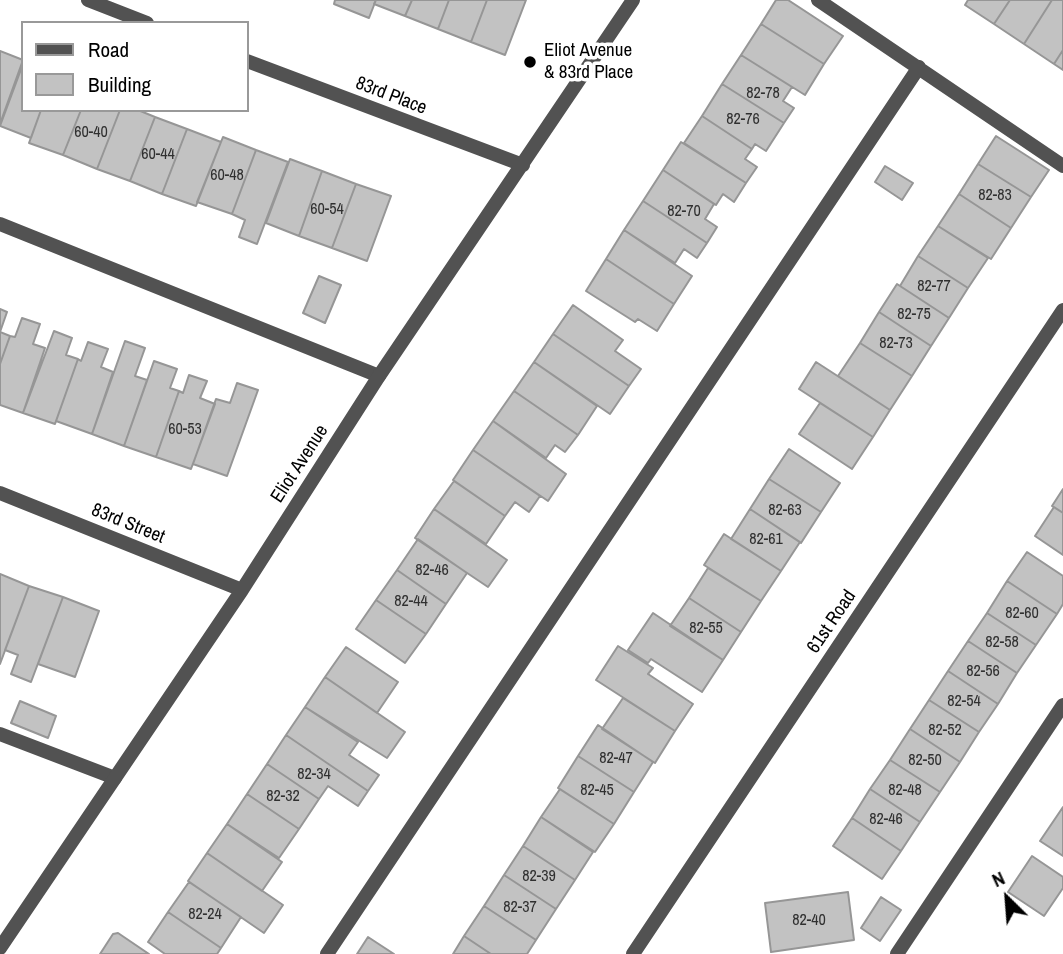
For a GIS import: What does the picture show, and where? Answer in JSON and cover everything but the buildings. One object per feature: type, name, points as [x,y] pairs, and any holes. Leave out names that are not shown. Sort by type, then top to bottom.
[{"type":"street","points":[[88,0],[142,21]]},
{"type":"street","name":"Eliot Avenue","points":[[0,948],[242,590],[379,376],[633,0]]},
{"type":"street","points":[[818,0],[1063,166]]},
{"type":"street","name":"83rd Place","points":[[248,61],[523,165]]},
{"type":"street","points":[[327,954],[919,67]]},
{"type":"street","points":[[0,224],[379,376]]},
{"type":"street","name":"61st Road","points":[[633,954],[1063,310]]},
{"type":"street","name":"83rd Street","points":[[0,493],[242,590]]},
{"type":"street","points":[[897,954],[1063,705]]},
{"type":"street","points":[[0,734],[115,778]]},
{"type":"place","name":"Eliot Avenue & 83rd Place","points":[[530,62]]}]
